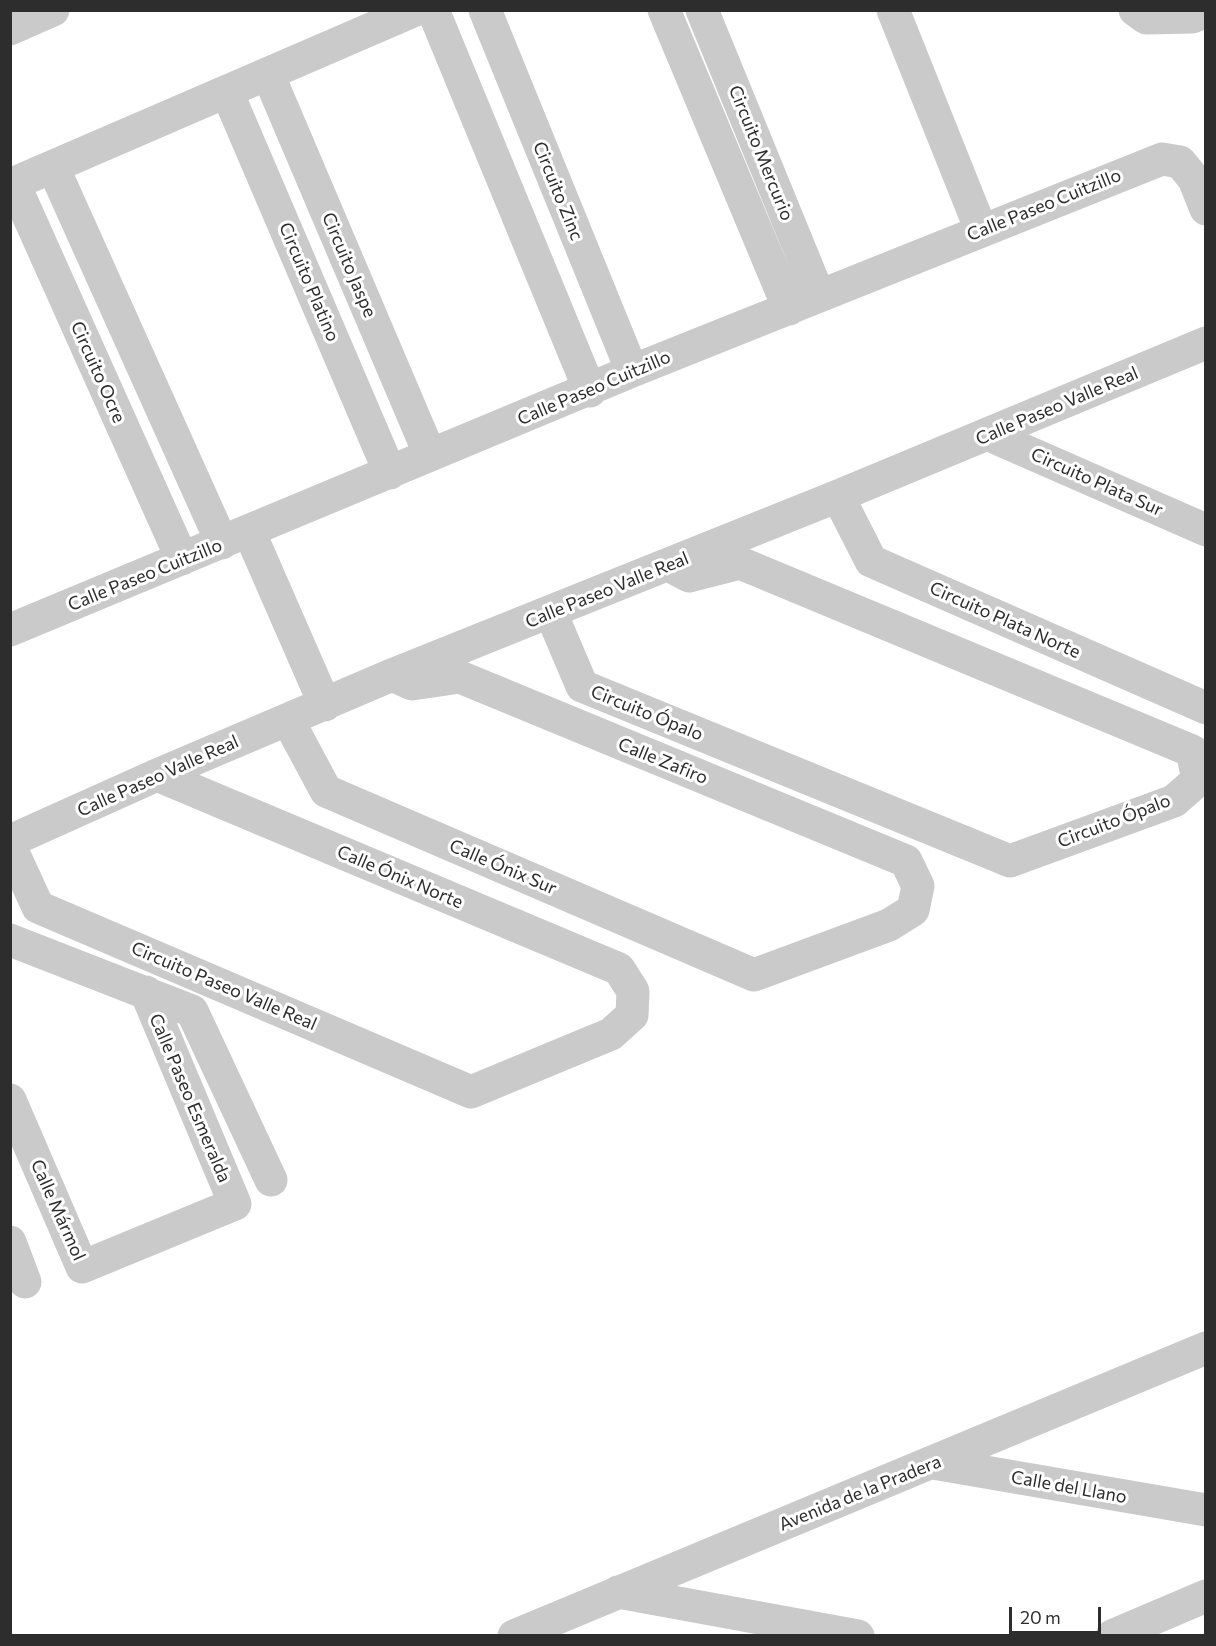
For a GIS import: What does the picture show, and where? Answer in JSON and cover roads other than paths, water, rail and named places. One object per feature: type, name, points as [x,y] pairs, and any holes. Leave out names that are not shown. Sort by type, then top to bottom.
[{"type":"street","points":[[10,29],[53,10]]},
{"type":"street","points":[[12,185],[415,10]]},
{"type":"street","points":[[433,10],[590,391]]},
{"type":"street","name":"Circuito Zinc","points":[[485,10],[632,371]]},
{"type":"street","points":[[664,10],[789,309]]},
{"type":"street","name":"Circuito Mercurio","points":[[702,10],[819,296]]},
{"type":"street","points":[[893,10],[981,230]]},
{"type":"street","points":[[1135,10],[1146,18],[1192,17],[1206,10]]},
{"type":"street","name":"Circuito Jaspe","points":[[268,74],[430,455]]},
{"type":"street","name":"Circuito Platino","points":[[227,92],[390,473]]},
{"type":"street","name":"Calle Paseo Cuitzillo","points":[[13,623],[182,559],[590,391],[632,371],[1162,159],[1180,162],[1194,179],[1206,209]]},
{"type":"street","points":[[53,167],[236,537],[324,705]]},
{"type":"street","name":"Circuito Ocre","points":[[12,185],[182,559]]},
{"type":"street","name":"Calle Paseo Valle Real","points":[[10,841],[392,675],[989,435],[1206,344]]},
{"type":"street","name":"Circuito Plata Sur","points":[[989,435],[1206,530]]},
{"type":"street","name":"Circuito Plata Norte","points":[[838,496],[871,561],[1206,708]]},
{"type":"street","name":"Circuito Ópalo","points":[[551,612],[582,686],[1010,861],[1174,801],[1198,780],[1192,751],[740,563],[688,576],[668,565]]},
{"type":"street","name":"Calle Zafiro","points":[[392,675],[412,684],[460,676],[906,861],[918,886],[913,910],[889,925],[754,975]]},
{"type":"street","name":"Calle Ónix Sur","points":[[288,720],[326,791],[754,975]]},
{"type":"street","name":"Calle Ónix Norte","points":[[158,775],[619,969],[633,991],[632,1015],[611,1034],[471,1092]]},
{"type":"street","name":"Circuito Paseo Valle Real","points":[[10,846],[38,907],[471,1092]]},
{"type":"street","points":[[10,940],[146,992]]},
{"type":"street","name":"Calle Paseo Esmeralda","points":[[146,992],[192,1011],[271,1180]]},
{"type":"street","name":"Calle Paseo Esmeralda","points":[[146,992],[235,1204]]},
{"type":"street","name":"Calle Mármol","points":[[10,1100],[82,1268],[235,1204]]},
{"type":"street","points":[[10,1242],[25,1282]]},
{"type":"street","name":"Avenida de la Pradera","points":[[514,1635],[1206,1348]]},
{"type":"street","name":"Calle del Llano","points":[[933,1463],[1206,1510]]},
{"type":"street","points":[[618,1592],[858,1635]]},
{"type":"street","points":[[1112,1635],[1206,1596]]}]
